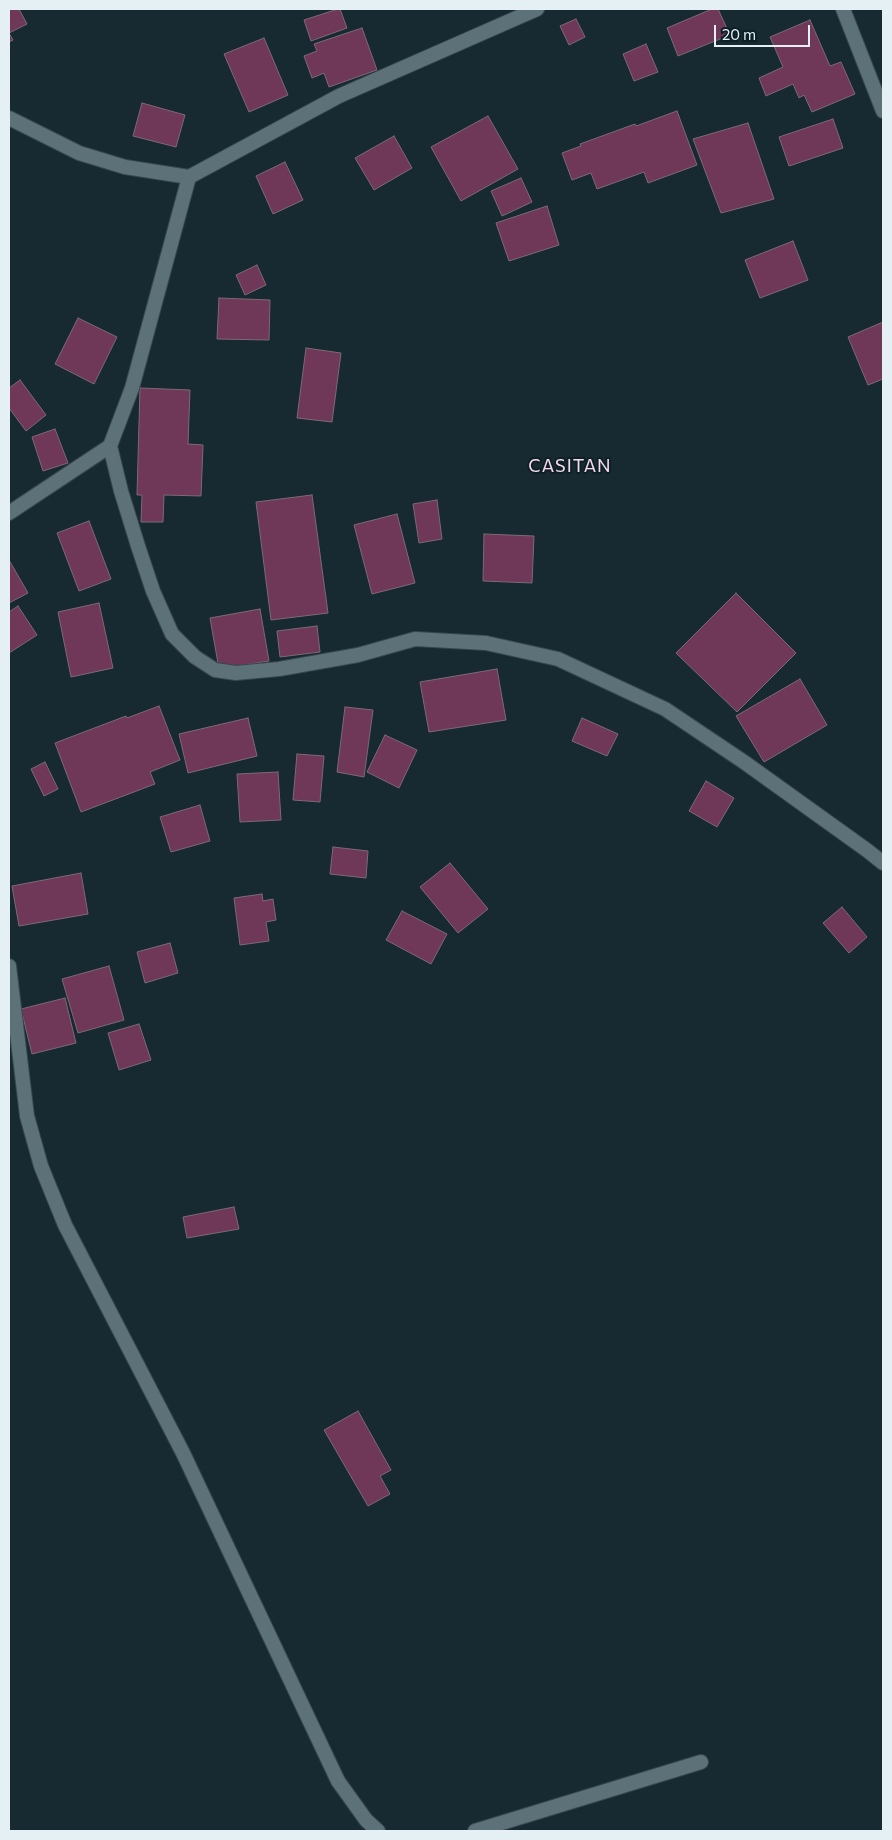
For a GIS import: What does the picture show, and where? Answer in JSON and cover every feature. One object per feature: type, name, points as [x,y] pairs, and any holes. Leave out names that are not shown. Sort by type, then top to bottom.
[{"type":"street","points":[[9,118],[79,153],[124,167],[189,177],[339,96],[537,9]]},
{"type":"street","points":[[843,9],[883,110]]},
{"type":"street","points":[[189,177],[132,388],[110,446],[121,491],[138,546],[153,591],[172,634],[195,656],[214,670],[236,674],[279,669],[358,655],[415,639],[486,643],[558,659],[665,709],[744,762],[868,850],[883,863]]},
{"type":"street","points":[[9,513],[110,446]]},
{"type":"street","points":[[9,966],[27,1116],[41,1166],[65,1225],[183,1453],[338,1781],[366,1820],[378,1831]]},
{"type":"street","points":[[476,1831],[701,1762]]},
{"type":"building","points":[[9,9],[19,9],[27,24],[9,33]]},
{"type":"building","points":[[340,9],[347,28],[311,41],[304,20]]},
{"type":"building","points":[[712,9],[718,9],[730,35],[678,56],[667,28]]},
{"type":"building","points":[[576,19],[585,37],[569,45],[560,26]]},
{"type":"building","points":[[810,20],[830,66],[841,62],[855,94],[812,112],[804,95],[799,98],[793,84],[766,96],[759,78],[783,67],[770,37]]},
{"type":"building","points":[[362,28],[377,70],[329,87],[324,73],[312,78],[304,56],[317,51],[314,44]]},
{"type":"building","points":[[9,33],[13,40],[9,42]]},
{"type":"building","points":[[264,38],[288,95],[249,112],[224,54]]},
{"type":"building","points":[[646,44],[658,72],[634,81],[623,54]]},
{"type":"building","points":[[142,103],[185,115],[176,147],[133,136]]},
{"type":"building","points":[[677,111],[697,165],[648,183],[644,172],[597,189],[591,173],[572,180],[562,153],[581,146],[580,144]]},
{"type":"building","points":[[488,116],[518,169],[461,201],[431,147]]},
{"type":"building","points":[[833,119],[843,148],[789,166],[779,137]]},
{"type":"building","points":[[748,123],[774,199],[721,213],[693,139]]},
{"type":"building","points":[[394,136],[412,168],[374,190],[355,158]]},
{"type":"building","points":[[285,162],[303,200],[273,214],[256,176]]},
{"type":"building","points":[[521,178],[532,202],[502,216],[491,191]]},
{"type":"building","points":[[547,206],[559,245],[509,261],[496,223]]},
{"type":"building","points":[[793,241],[808,280],[760,298],[745,260]]},
{"type":"building","points":[[257,265],[266,285],[245,295],[236,275]]},
{"type":"building","points":[[219,298],[270,300],[269,340],[217,339]]},
{"type":"building","points":[[78,318],[117,337],[94,384],[55,364]]},
{"type":"building","points":[[883,322],[883,379],[868,385],[848,337]]},
{"type":"building","points":[[306,348],[341,353],[332,422],[297,418]]},
{"type":"building","points":[[20,380],[46,415],[26,431],[9,408],[9,388]]},
{"type":"building","points":[[140,388],[190,390],[188,444],[203,445],[201,496],[164,495],[163,522],[141,522],[142,495],[137,495]]},
{"type":"building","points":[[55,429],[68,463],[43,471],[32,437]]},
{"type":"building","points":[[312,495],[328,613],[271,620],[256,502]]},
{"type":"building","points":[[437,500],[442,539],[419,543],[413,504]]},
{"type":"building","points":[[397,514],[415,583],[372,594],[354,525]]},
{"type":"building","points":[[89,521],[111,579],[79,591],[57,533]]},
{"type":"building","points":[[484,534],[534,536],[532,583],[483,581]]},
{"type":"building","points":[[9,560],[28,593],[9,603]]},
{"type":"building","points":[[736,593],[796,653],[737,712],[676,653]]},
{"type":"building","points":[[99,603],[113,668],[71,677],[58,612]]},
{"type":"building","points":[[18,606],[37,635],[9,653],[9,612]]},
{"type":"building","points":[[260,609],[269,661],[219,669],[210,618]]},
{"type":"building","points":[[317,626],[320,652],[280,657],[277,631]]},
{"type":"building","points":[[497,669],[506,720],[429,732],[420,682]]},
{"type":"building","points":[[800,679],[827,725],[764,762],[736,716]]},
{"type":"building","points":[[159,706],[180,760],[150,772],[155,784],[81,812],[55,743],[126,716],[127,718]]},
{"type":"building","points":[[345,707],[373,710],[364,777],[337,772]]},
{"type":"building","points":[[248,718],[257,756],[188,773],[179,734]]},
{"type":"building","points":[[582,718],[618,734],[607,756],[572,741]]},
{"type":"building","points":[[385,735],[417,750],[399,788],[367,772]]},
{"type":"building","points":[[297,754],[324,756],[320,802],[293,800]]},
{"type":"building","points":[[45,762],[58,789],[44,796],[31,769]]},
{"type":"building","points":[[278,772],[281,820],[240,822],[237,774]]},
{"type":"building","points":[[706,781],[734,798],[717,827],[689,811]]},
{"type":"building","points":[[200,805],[210,841],[171,852],[160,817]]},
{"type":"building","points":[[333,847],[368,851],[366,878],[330,874]]},
{"type":"building","points":[[450,863],[488,909],[458,933],[420,887]]},
{"type":"building","points":[[81,873],[88,914],[19,926],[12,886]]},
{"type":"building","points":[[262,894],[263,901],[273,899],[276,920],[266,922],[269,941],[240,945],[234,898]]},
{"type":"building","points":[[842,907],[867,937],[849,953],[823,923]]},
{"type":"building","points":[[402,911],[447,934],[431,964],[386,940]]},
{"type":"building","points":[[170,943],[178,973],[145,983],[137,952]]},
{"type":"building","points":[[109,966],[124,1020],[78,1033],[62,979]]},
{"type":"building","points":[[65,998],[76,1043],[32,1054],[21,1009]]},
{"type":"building","points":[[139,1024],[151,1060],[119,1070],[108,1033]]},
{"type":"building","points":[[234,1207],[239,1229],[187,1238],[183,1217]]},
{"type":"building","points":[[358,1411],[391,1470],[380,1476],[390,1494],[368,1506],[324,1430]]},
{"type":"district","name":"CASITAN","points":[[570,466]]}]
